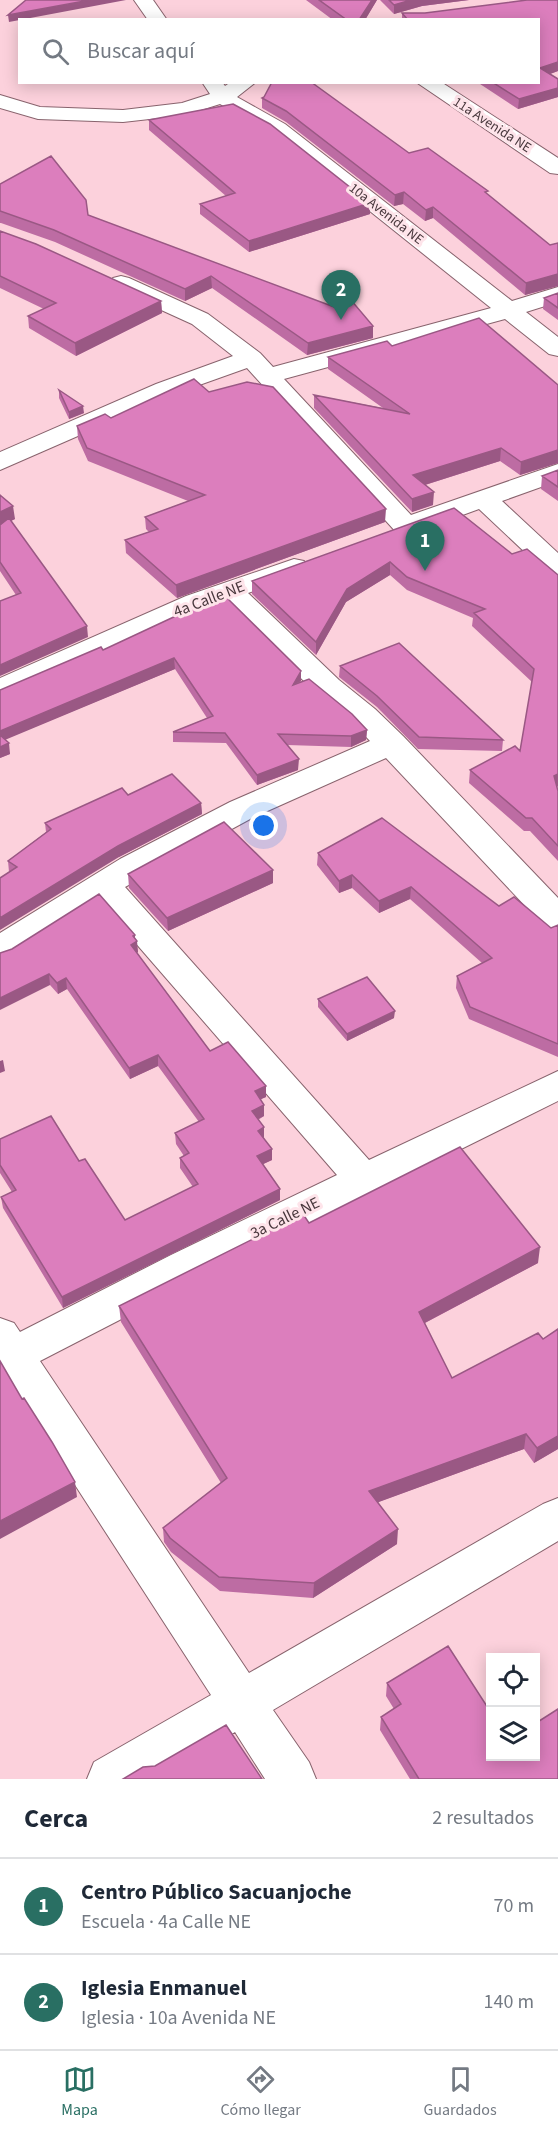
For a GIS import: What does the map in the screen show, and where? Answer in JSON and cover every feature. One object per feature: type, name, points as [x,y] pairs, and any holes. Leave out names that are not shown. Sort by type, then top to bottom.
[{"type":"street","points":[[143,0],[156,18]]},
{"type":"street","points":[[0,101],[38,113],[123,116],[185,109],[217,90],[239,84]]},
{"type":"street","name":"11a Avenida NE","points":[[429,84],[558,168]]},
{"type":"street","name":"10a Avenida NE","points":[[217,90],[278,128],[558,349]]},
{"type":"street","points":[[98,272],[200,319],[258,367],[395,530],[558,472]]},
{"type":"street","points":[[0,462],[165,389],[508,310],[558,294]]},
{"type":"street","points":[[484,499],[558,568]]},
{"type":"street","name":"4a Calle NE","points":[[0,689],[196,602],[317,558]]},
{"type":"street","points":[[229,591],[327,687],[364,716],[392,743],[558,919]]},
{"type":"street","points":[[0,949],[132,867],[241,810],[392,743]]},
{"type":"street","points":[[104,885],[364,1180]]},
{"type":"street","name":"3a Calle NE","points":[[7,1345],[185,1267],[558,1085]]},
{"type":"street","points":[[7,1345],[292,1779]]},
{"type":"street","points":[[111,1779],[558,1518]]},
{"type":"building","points":[[26,0],[90,0],[8,15]]},
{"type":"building","points":[[319,0],[372,0],[360,18],[344,18]]},
{"type":"building","points":[[389,0],[411,0],[394,5]]},
{"type":"building","points":[[527,0],[558,0],[558,62],[540,68],[540,18],[406,18],[402,13],[425,13]]},
{"type":"building","points":[[540,68],[558,79],[558,88],[519,99],[495,84],[540,84]]},
{"type":"building","points":[[271,84],[314,84],[409,153],[428,148],[488,191],[485,192],[550,245],[558,243],[558,274],[526,283],[433,207],[426,210],[404,192],[395,195],[286,111],[262,98]]},
{"type":"building","points":[[233,104],[270,124],[370,203],[249,241],[200,204],[235,193],[149,120]]},
{"type":"building","points":[[51,156],[86,200],[88,215],[345,311],[351,300],[373,326],[308,343],[211,276],[185,289],[54,230],[0,211],[0,184]]},
{"type":"building","points":[[0,231],[36,244],[161,301],[75,343],[28,316],[56,303],[0,276]]},
{"type":"building","points":[[558,293],[558,308],[544,298]]},
{"type":"building","points":[[479,318],[558,385],[558,450],[521,462],[501,448],[413,475],[434,492],[412,499],[314,395],[410,414],[328,357],[387,341],[392,346]]},
{"type":"building","points":[[194,379],[209,392],[247,382],[273,387],[386,509],[176,585],[125,540],[158,529],[145,517],[205,495],[87,448],[77,426],[105,414],[111,418]]},
{"type":"building","points":[[59,390],[83,406],[69,412]]},
{"type":"building","points":[[558,470],[558,487],[542,476]]},
{"type":"building","points":[[0,495],[13,506],[0,512]]},
{"type":"building","points":[[454,508],[512,554],[527,549],[558,575],[558,774],[554,776],[558,791],[558,846],[532,818],[526,818],[470,770],[515,746],[520,751],[534,669],[474,613],[485,609],[407,577],[390,562],[347,589],[316,642],[252,581]]},
{"type":"building","points":[[9,518],[87,626],[0,665],[0,601],[21,593],[0,562],[0,525]]},
{"type":"building","points":[[223,594],[301,671],[293,685],[309,679],[352,714],[367,730],[351,736],[278,734],[299,759],[257,775],[225,733],[173,732],[213,716],[174,658],[0,731],[0,690],[101,647],[103,650]]},
{"type":"building","points":[[399,643],[503,740],[419,737],[377,696],[340,666]]},
{"type":"building","points":[[0,735],[9,743],[0,747]]},
{"type":"building","points":[[172,774],[201,803],[118,846],[0,918],[0,878],[17,867],[8,861],[51,829],[45,823],[122,788],[128,795]]},
{"type":"building","points":[[382,818],[499,906],[514,897],[551,928],[558,925],[558,1044],[470,1007],[457,976],[492,958],[411,887],[379,901],[352,875],[339,881],[318,853]]},
{"type":"building","points":[[224,822],[273,870],[167,918],[128,874]]},
{"type":"building","points":[[99,894],[135,935],[133,936],[137,941],[131,945],[210,1051],[228,1042],[266,1086],[255,1091],[264,1105],[252,1111],[264,1127],[258,1131],[272,1149],[257,1156],[280,1189],[62,1297],[1,1197],[16,1190],[0,1165],[0,1139],[51,1116],[79,1161],[85,1159],[125,1220],[198,1184],[180,1158],[189,1153],[175,1133],[204,1119],[158,1055],[129,1068],[66,978],[57,983],[49,974],[0,998],[0,953],[12,949]]},
{"type":"building","points":[[367,977],[395,1011],[347,1034],[318,999]]},
{"type":"building","points":[[460,1147],[540,1247],[419,1312],[452,1378],[538,1333],[543,1339],[558,1329],[558,1436],[537,1448],[526,1434],[369,1491],[398,1529],[314,1583],[219,1577],[170,1538],[163,1528],[227,1478],[119,1306],[303,1214],[309,1223]]},
{"type":"building","points":[[0,1361],[75,1482],[0,1521]]},
{"type":"building","points":[[448,1646],[486,1705],[486,1761],[540,1761],[540,1720],[558,1709],[558,1779],[419,1779],[381,1717],[401,1704],[387,1683]]},
{"type":"building","points":[[226,1725],[262,1779],[123,1779],[143,1767],[155,1766]]},
{"type":"place","name":"Iglesia Enmanuel","points":[[341,320]]},
{"type":"place","name":"Centro Público Sacuanjoche","points":[[425,571]]}]
